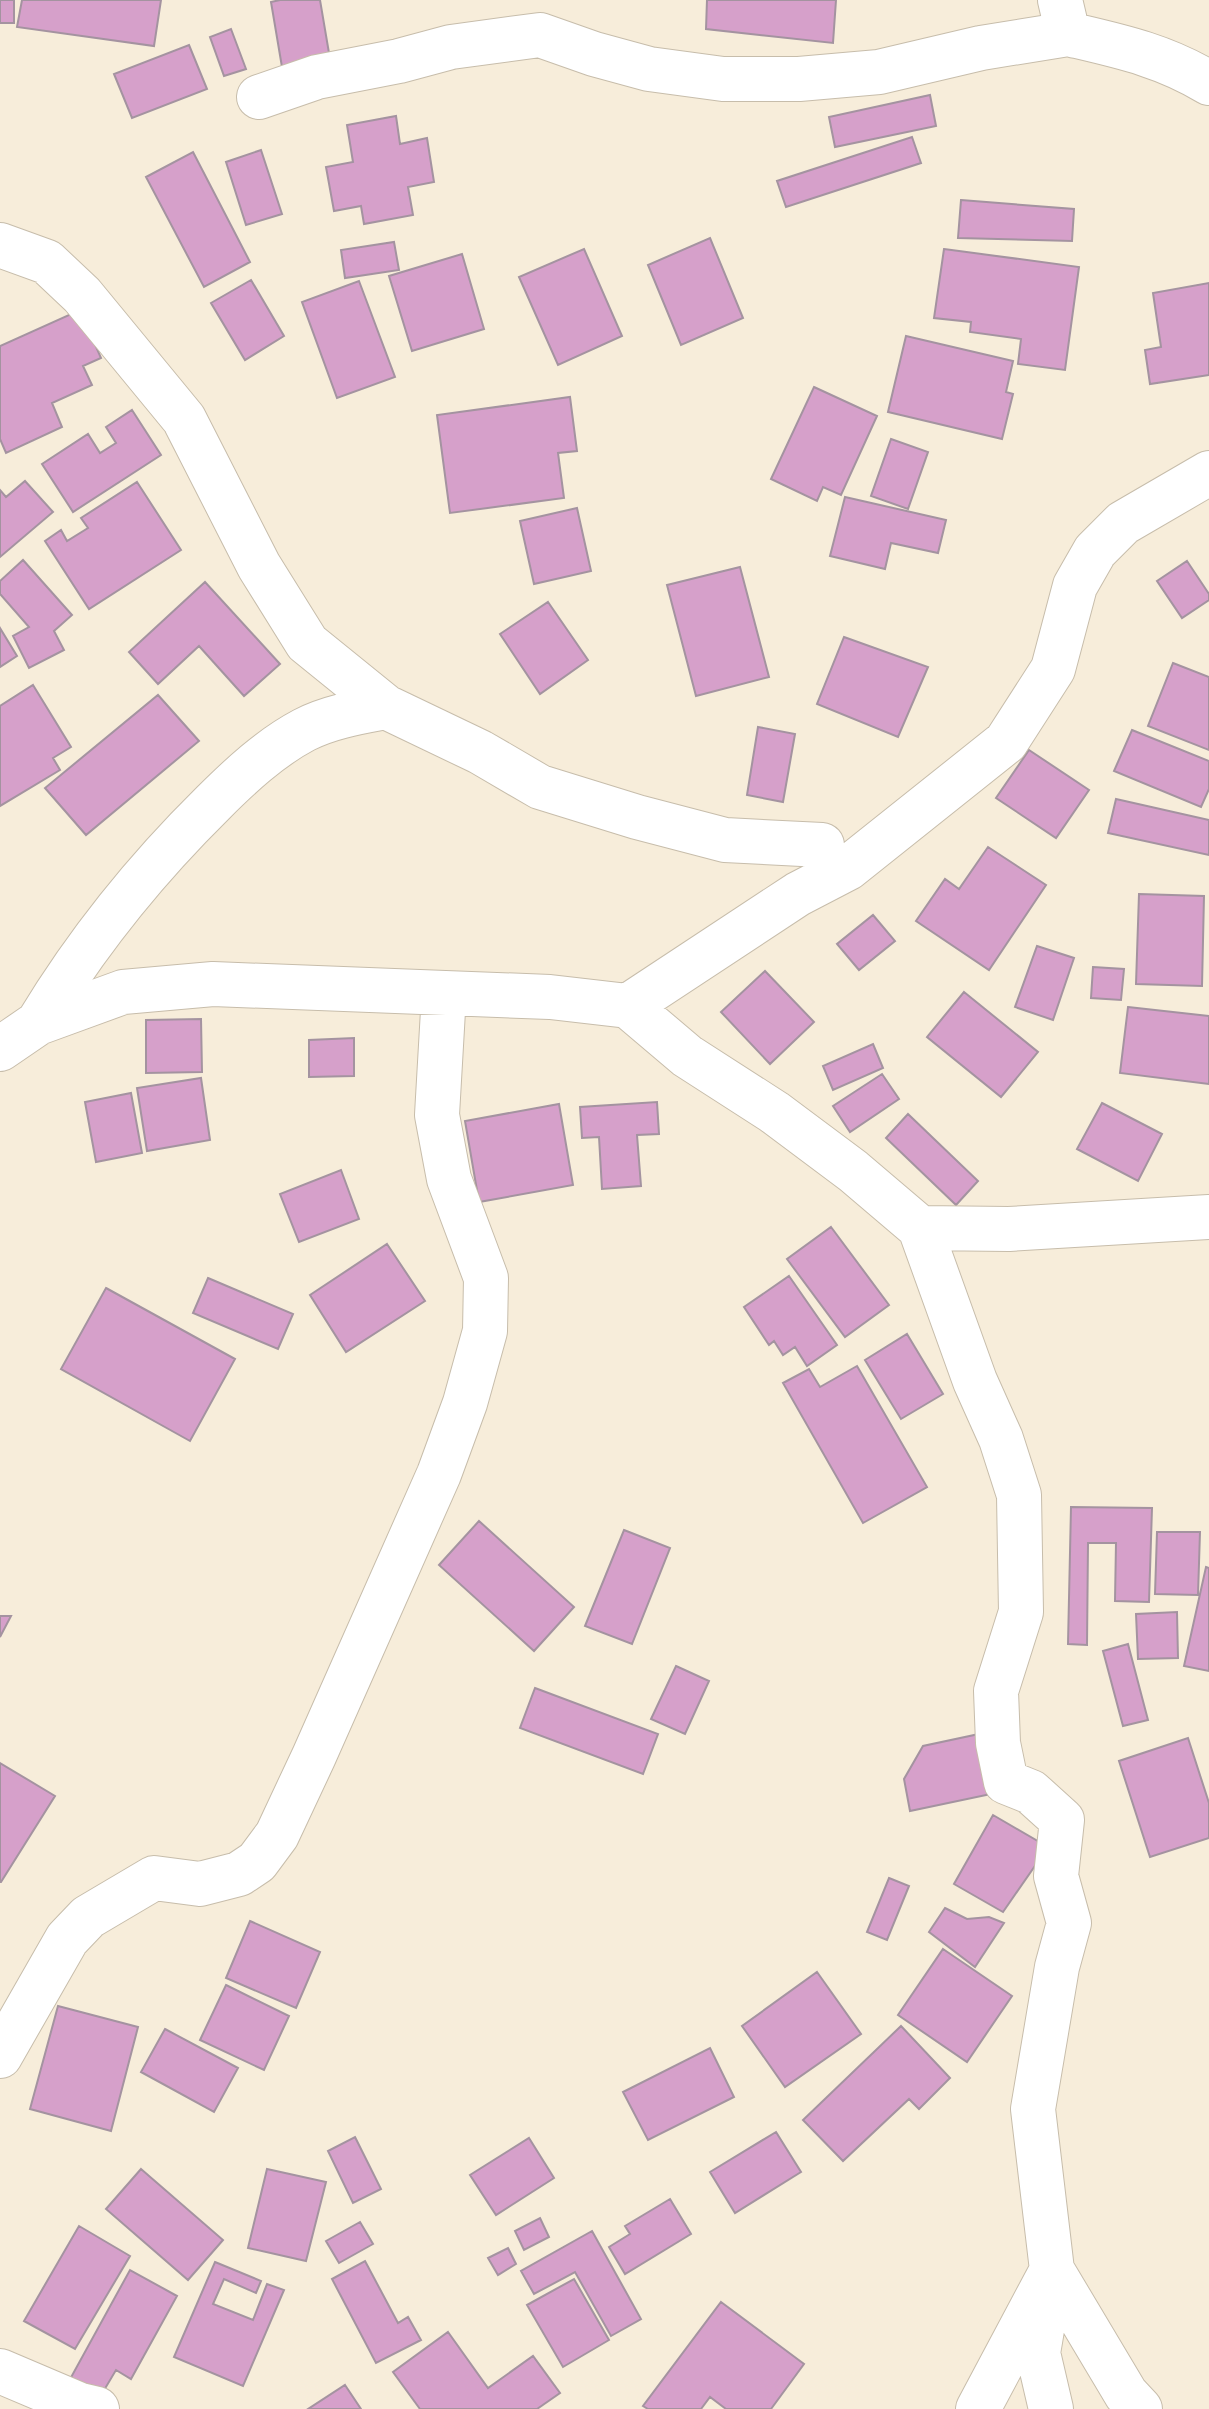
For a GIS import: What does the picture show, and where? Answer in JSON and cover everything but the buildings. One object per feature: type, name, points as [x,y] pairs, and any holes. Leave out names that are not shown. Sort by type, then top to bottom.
[{"type":"street","points":[[259,97],[317,77],[451,47],[540,35],[649,69],[723,79],[784,79],[879,72],[981,48],[1064,17],[1187,70],[1209,83]]},
{"type":"street","points":[[0,245],[47,262],[82,295],[184,419],[259,566],[307,643],[386,707],[480,752],[540,787],[725,840],[822,845]]},
{"type":"street","points":[[628,1006],[798,894],[848,868],[1006,742],[1053,669],[1075,586],[1095,551],[1123,523],[1209,473]]},
{"type":"street","points":[[38,1023],[72,967],[135,887],[177,838],[235,781],[304,731],[351,714],[386,707]]},
{"type":"street","points":[[0,1049],[38,1023],[123,992],[213,984],[550,997],[628,1006],[687,1056],[774,1112],[853,1171],[920,1228],[975,1381],[1001,1439],[1019,1495],[1021,1612],[996,1691],[998,1743],[1006,1782],[1031,1792],[1062,1820],[1056,1876],[1069,1923],[1057,1967],[1033,2109],[1052,2270],[1038,2353],[1051,2409]]},
{"type":"street","points":[[0,2056],[67,1939],[88,1917],[154,1878],[200,1884],[239,1874],[257,1862],[277,1835],[439,1474],[465,1403],[485,1331],[486,1278],[449,1179],[437,1115],[444,993]]},
{"type":"street","points":[[920,1228],[1009,1229],[1209,1217]]},
{"type":"street","points":[[978,2409],[1052,2270]]},
{"type":"street","points":[[1052,2270],[1126,2394],[1140,2409]]},
{"type":"street","points":[[0,2371],[80,2405],[97,2409]]}]
